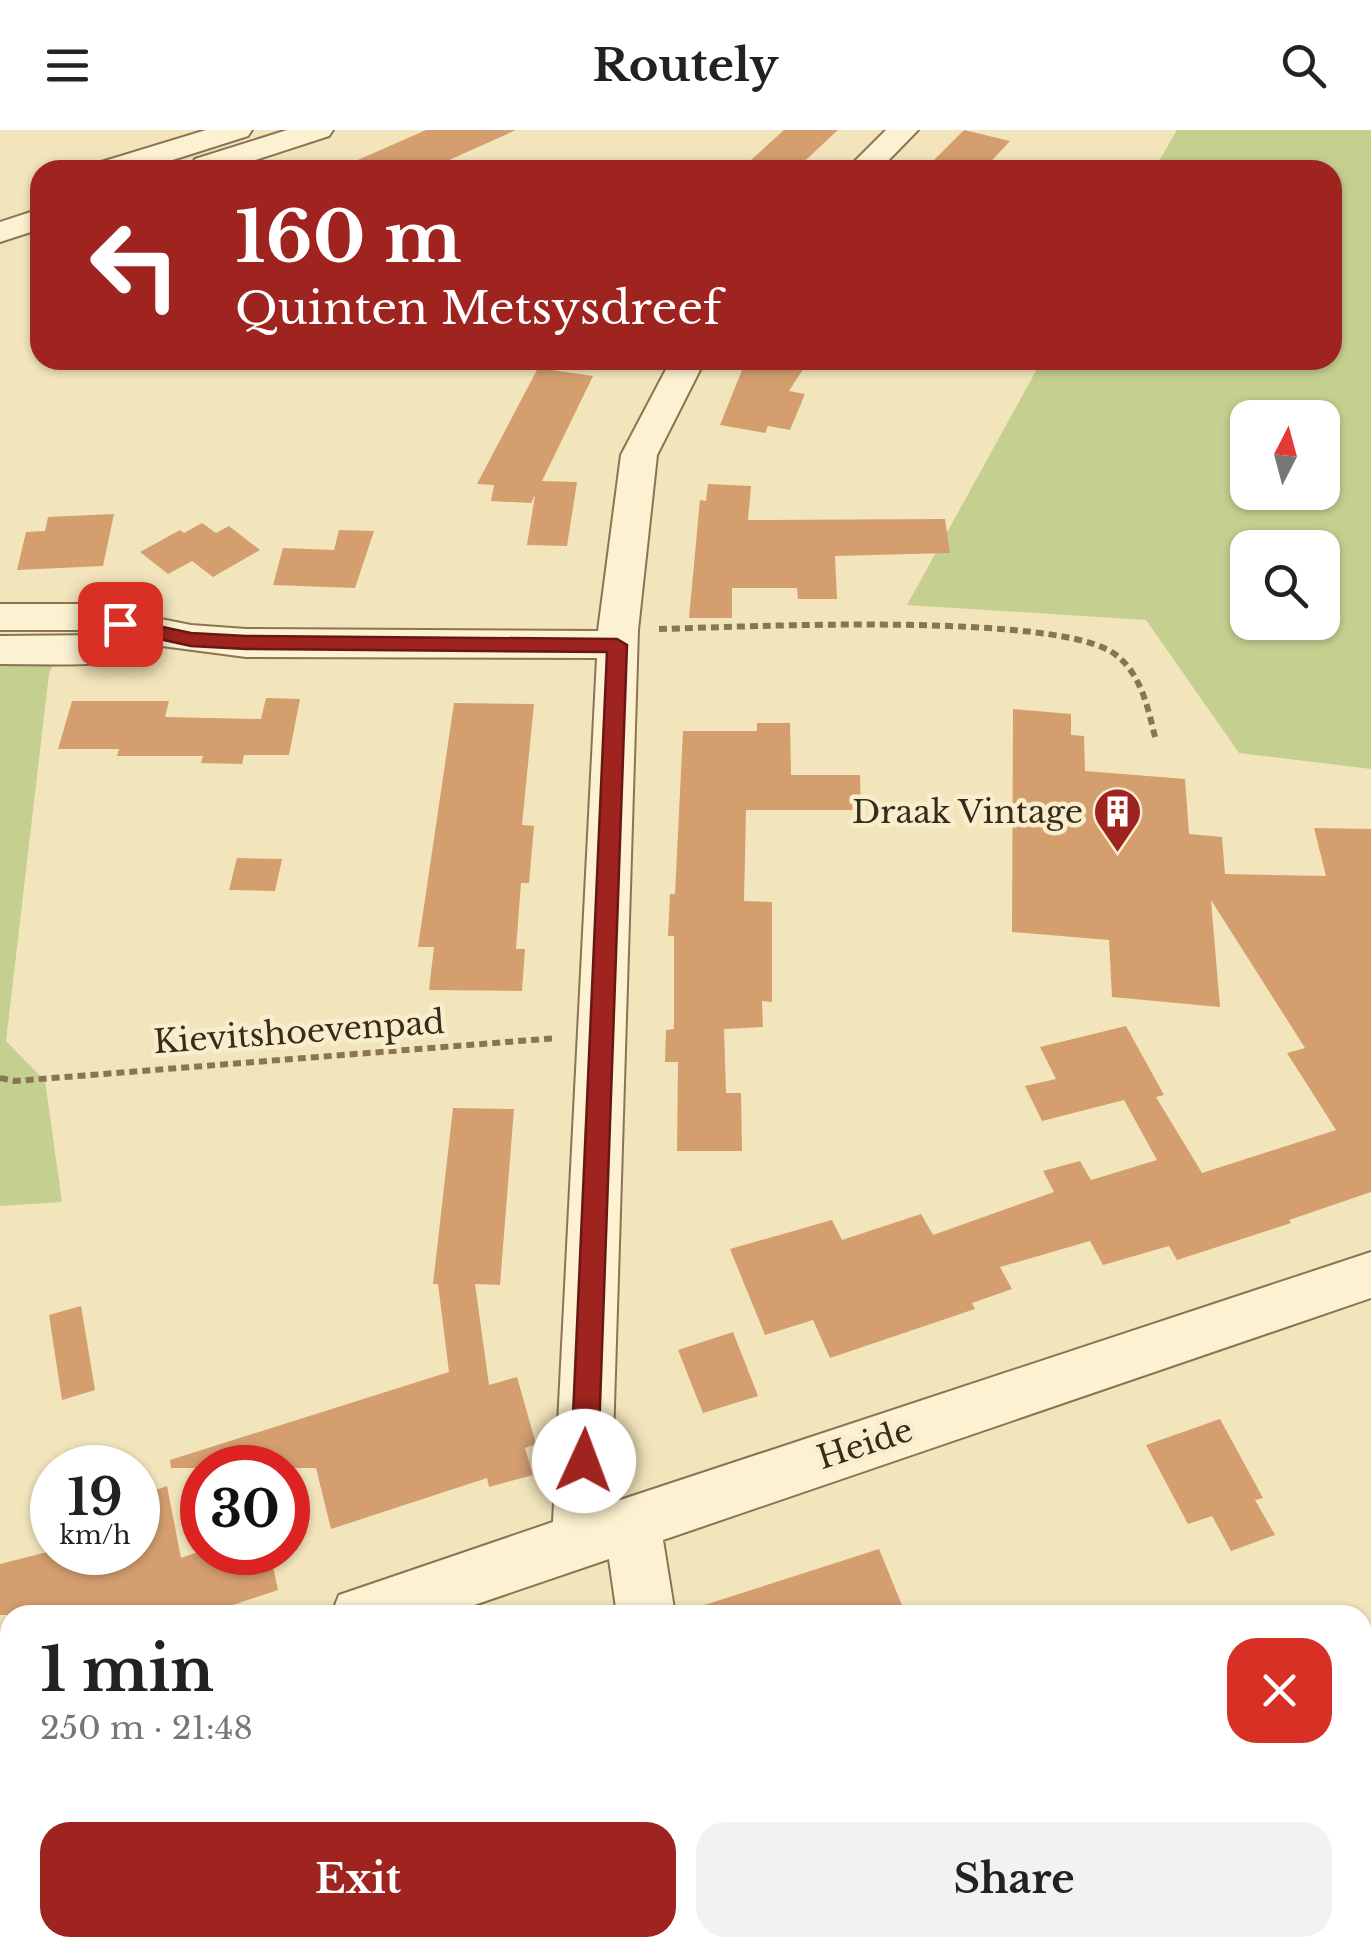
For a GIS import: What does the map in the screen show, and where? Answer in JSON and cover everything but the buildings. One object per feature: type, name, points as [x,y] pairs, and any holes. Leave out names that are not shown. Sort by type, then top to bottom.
[{"type":"street","points":[[140,160],[237,130]]},
{"type":"street","points":[[224,160],[318,130]]},
{"type":"street","points":[[872,160],[903,130]]},
{"type":"street","points":[[0,204],[30,195]]},
{"type":"street","points":[[0,232],[30,222]]},
{"type":"street","points":[[641,1605],[607,1530],[602,1035],[618,638],[639,455],[683,370]]},
{"type":"street","points":[[0,617],[84,617],[191,639]]},
{"type":"street","points":[[0,650],[80,650],[191,639],[618,638]]},
{"type":"street","name":"Heide","points":[[389,1605],[1371,1274]]},
{"type":"path","points":[[618,638],[906,626],[1035,632],[1105,647],[1134,674],[1155,737]]},
{"type":"path","name":"Kievitshoevenpad","points":[[0,1078],[602,1035]]},
{"type":"green space","points":[[1177,130],[1371,130],[1371,769],[1239,753],[1146,620],[907,605],[1036,370],[1342,370],[1342,160],[1160,160]]},
{"type":"green space","points":[[0,657],[56,657],[49,674],[6,1041],[45,1081],[62,1202],[0,1206]]},
{"type":"place","name":"Draak Vintage","points":[[1118,854]]},
{"type":"route","points":[[120,624],[191,639],[246,643],[617,645],[584,1461]]}]
